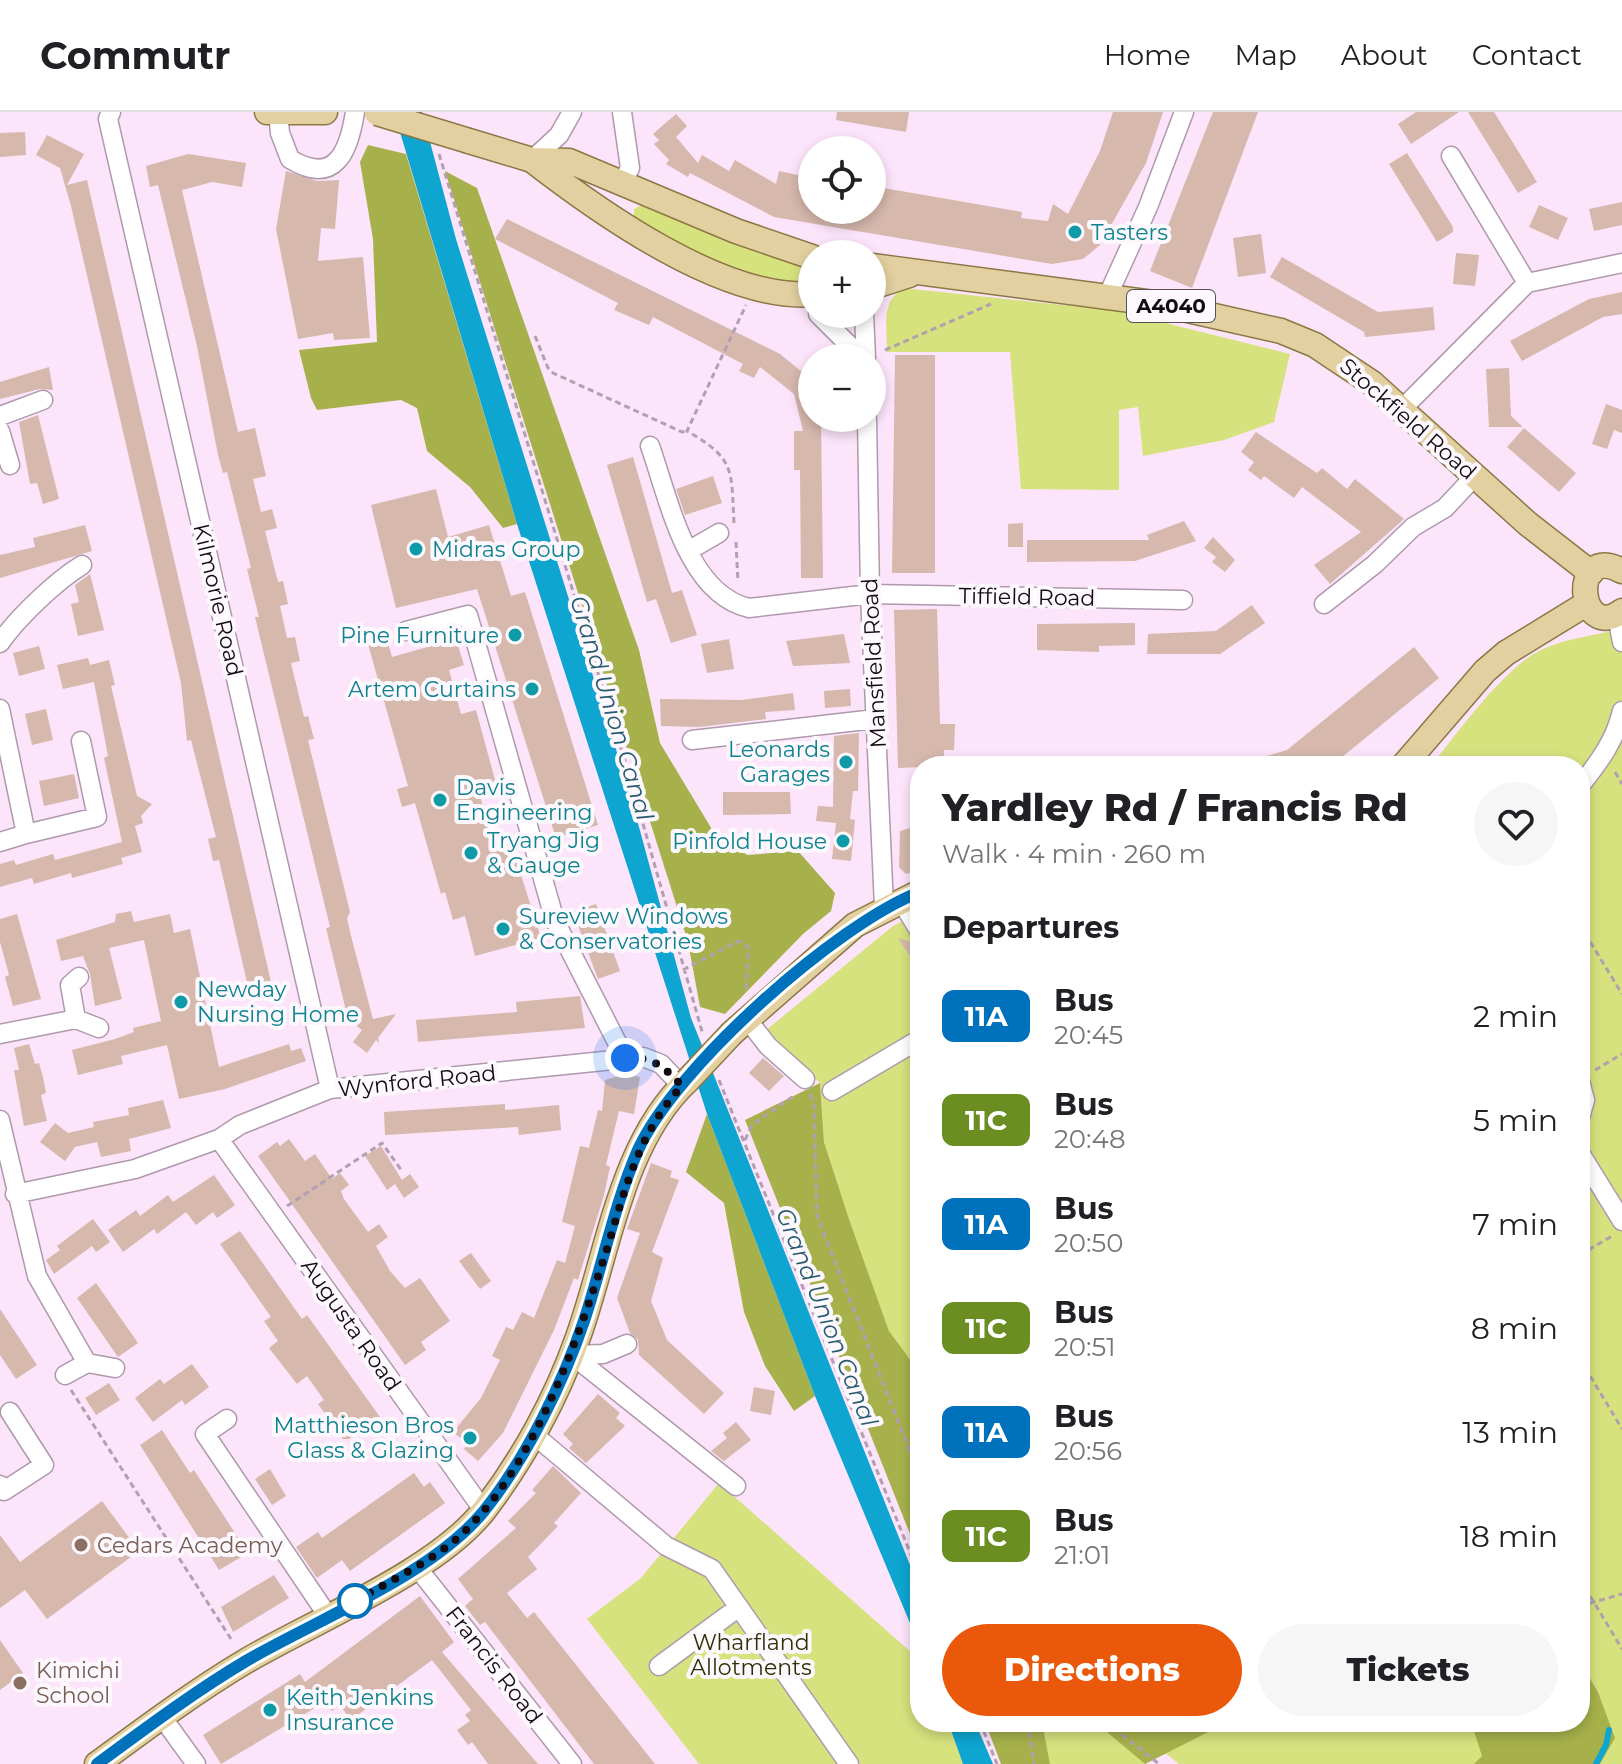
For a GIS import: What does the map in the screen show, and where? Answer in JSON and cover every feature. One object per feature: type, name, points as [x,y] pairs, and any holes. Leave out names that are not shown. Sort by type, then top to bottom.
[{"type":"main road","points":[[267,112],[325,112]]},
{"type":"main road","points":[[375,112],[532,160],[569,161],[736,231],[798,252]]},
{"type":"main road","points":[[532,160],[610,216],[694,264],[755,287],[798,297]]},
{"type":"main road","points":[[610,216],[622,183]]},
{"type":"main road","name":"Stockfield Road","points":[[886,268],[1108,295],[1242,322],[1315,345],[1344,361],[1402,409],[1474,477],[1591,573]]},
{"type":"main road","name":"Stockfield Road","points":[[886,282],[915,272]]},
{"type":"main road","points":[[1619,613],[1596,614],[1586,604],[1583,587],[1591,573],[1604,567],[1622,571]]},
{"type":"main road","points":[[1412,756],[1485,671],[1529,637],[1586,604]]},
{"type":"main road","points":[[97,1764],[245,1661],[416,1566],[453,1541],[484,1511],[533,1434],[572,1355],[637,1152],[661,1108],[744,1021],[825,948],[901,899]]},
{"type":"street","name":"Kilmorie Road","points":[[111,112],[108,119],[330,1089]]},
{"type":"street","points":[[278,113],[280,133],[290,159],[319,169],[332,166],[343,156],[355,112]]},
{"type":"street","points":[[532,160],[559,135],[572,112]]},
{"type":"street","points":[[622,112],[630,168],[622,183]]},
{"type":"street","points":[[1108,295],[1148,207],[1184,112]]},
{"type":"street","points":[[1451,156],[1527,283]]},
{"type":"street","points":[[1402,409],[1527,283],[1622,263]]},
{"type":"street","points":[[832,328],[848,344]]},
{"type":"street","points":[[0,416],[43,400]]},
{"type":"street","name":"Mansfield Road","points":[[867,432],[875,719],[901,899]]},
{"type":"street","points":[[1,436],[10,465]]},
{"type":"street","points":[[650,446],[688,551],[719,533]]},
{"type":"street","points":[[1324,604],[1375,564],[1413,527],[1445,508],[1474,477]]},
{"type":"street","name":"Tiffield Road","points":[[688,551],[700,574],[732,605],[749,608],[870,594],[1183,600]]},
{"type":"street","points":[[5,636],[60,579],[82,565]]},
{"type":"street","points":[[1619,613],[1622,642]]},
{"type":"street","points":[[406,631],[468,615],[555,921],[625,1058]]},
{"type":"street","points":[[0,709],[26,834]]},
{"type":"street","points":[[1590,774],[1605,755],[1617,731],[1622,711]]},
{"type":"street","points":[[692,740],[875,719]]},
{"type":"street","points":[[0,842],[97,817],[81,741]]},
{"type":"street","points":[[76,1019],[70,985],[79,977]]},
{"type":"street","points":[[0,1034],[76,1019],[99,1028]]},
{"type":"street","points":[[744,1021],[805,1079]]},
{"type":"street","points":[[832,1091],[910,1045]]},
{"type":"street","name":"Wynford Road","points":[[15,1194],[135,1169],[219,1139],[240,1125],[330,1089],[643,1057],[661,1064],[684,1084]]},
{"type":"street","points":[[0,1120],[15,1194],[44,1295],[87,1363]]},
{"type":"street","name":"Augusta Road","points":[[219,1139],[484,1511]]},
{"type":"street","points":[[1590,1169],[1622,1221]]},
{"type":"street","points":[[572,1355],[603,1354],[627,1344]]},
{"type":"street","points":[[572,1355],[736,1486]]},
{"type":"street","points":[[65,1375],[87,1363],[115,1368]]},
{"type":"street","points":[[0,1485],[4,1491],[44,1465],[10,1412]]},
{"type":"street","points":[[227,1419],[205,1434],[328,1616]]},
{"type":"street","points":[[533,1434],[666,1546],[712,1569],[849,1764]]},
{"type":"street","name":"Francis Road","points":[[416,1566],[572,1764]]},
{"type":"street","points":[[659,1666],[739,1607]]},
{"type":"street","points":[[162,1717],[196,1764]]},
{"type":"path","points":[[436,142],[628,771],[705,1042]]},
{"type":"path","points":[[886,350],[998,302],[1002,281]]},
{"type":"path","points":[[687,431],[755,287]]},
{"type":"path","points":[[535,336],[553,373],[682,432],[687,431],[715,447],[731,477],[738,582]]},
{"type":"path","points":[[683,970],[729,944],[738,941],[748,947],[746,991],[742,998],[744,1021]]},
{"type":"path","points":[[1590,941],[1622,994]]},
{"type":"path","points":[[1590,1074],[1622,1054]]},
{"type":"path","points":[[715,1068],[910,1552]]},
{"type":"path","points":[[745,1141],[752,1125],[799,1093],[805,1079]]},
{"type":"path","points":[[805,1079],[814,1105],[817,1216],[910,1452]]},
{"type":"path","points":[[273,1215],[382,1143],[402,1171]]},
{"type":"path","points":[[1590,1249],[1622,1230]]},
{"type":"path","points":[[65,1375],[72,1392],[245,1661]]},
{"type":"path","points":[[1590,1376],[1622,1429]]},
{"type":"path","points":[[1590,1604],[1622,1594]]},
{"type":"path","points":[[1590,1596],[1622,1649]]},
{"type":"path","points":[[984,1732],[997,1764]]},
{"type":"path","points":[[1029,1732],[1034,1764]]},
{"type":"path","points":[[1119,1732],[1159,1764]]},
{"type":"green space","points":[[368,145],[406,154],[517,524],[503,528],[470,487],[427,451],[417,408],[401,400],[317,410],[311,398],[299,350],[377,342],[373,239],[360,162]]},
{"type":"green space","points":[[445,171],[477,188],[639,650],[660,743],[713,831],[747,855],[798,851],[835,893],[831,911],[803,934],[725,1014],[700,1007],[688,942]]},
{"type":"green space","points":[[643,204],[798,266],[798,281],[741,272],[696,255],[634,216],[634,209]]},
{"type":"green space","points":[[904,288],[1117,311],[1290,354],[1274,422],[1224,440],[1143,456],[1138,407],[1119,410],[1119,490],[1021,489],[1010,352],[887,352],[888,308],[896,293]]},
{"type":"green space","points":[[1622,628],[1622,1764],[1600,1764],[1614,1738],[1590,1678],[1590,756],[1439,756],[1505,677],[1542,649]]},
{"type":"green space","points":[[910,917],[910,1359],[889,1331],[849,1219],[824,1142],[820,1083],[765,1031],[893,926]]},
{"type":"green space","points":[[820,1083],[824,1142],[849,1219],[889,1331],[910,1359],[910,1534],[745,1120]]},
{"type":"green space","points":[[707,1114],[815,1396],[794,1411],[765,1366],[744,1312],[724,1203],[686,1172]]},
{"type":"green space","name":"Wharfland Allotments","points":[[719,1483],[910,1651],[910,1732],[952,1732],[963,1764],[699,1764],[587,1619],[641,1578]]},
{"type":"green space","points":[[1590,1678],[1615,1738],[1600,1764],[1474,1764],[1482,1756],[1474,1732],[1590,1732]]},
{"type":"green space","points":[[989,1732],[1044,1732],[1050,1764],[1001,1764]]},
{"type":"green space","points":[[1044,1732],[1107,1732],[1146,1764],[1050,1764]]},
{"type":"green space","points":[[1107,1732],[1208,1732],[1145,1764]]},
{"type":"green space","points":[[1208,1732],[1475,1732],[1483,1756],[1474,1764],[1179,1764],[1165,1753]]},
{"type":"water","points":[[394,112],[422,112],[456,239],[630,794],[691,1018],[910,1565],[910,1623],[815,1396],[707,1114],[517,524]]},
{"type":"water","points":[[952,1732],[979,1732],[993,1764],[963,1764]]},
{"type":"building","points":[[837,112],[909,112],[906,132],[836,120]]},
{"type":"building","points":[[1113,112],[1163,112],[1146,163],[1100,245],[1083,259],[1052,264],[815,224],[886,224],[886,188],[1022,212],[1021,218],[1048,221],[1053,204],[1068,214],[1100,151]]},
{"type":"building","points":[[1213,112],[1258,112],[1192,288],[1150,271]]},
{"type":"building","points":[[1416,112],[1459,112],[1411,144],[1398,124]]},
{"type":"building","points":[[1468,112],[1494,112],[1537,182],[1518,193]]},
{"type":"building","points":[[676,114],[687,126],[676,137],[698,163],[702,155],[729,171],[735,160],[776,184],[779,171],[798,175],[798,221],[774,217],[690,173],[688,177],[666,164],[669,160],[654,144],[659,140],[653,134]]},
{"type":"building","points":[[25,132],[26,155],[0,157],[0,133]]},
{"type":"building","points":[[47,135],[84,154],[67,185],[87,180],[271,982],[248,987],[219,860],[213,861],[208,839],[216,837],[191,740],[187,741],[181,683],[71,206],[60,168],[36,155]]},
{"type":"building","points":[[1407,153],[1453,227],[1453,232],[1437,242],[1389,164]]},
{"type":"building","points":[[188,154],[246,163],[242,187],[212,182],[182,190],[238,432],[255,428],[266,476],[253,479],[261,512],[272,509],[277,528],[265,531],[278,582],[283,581],[288,604],[280,606],[287,638],[295,637],[300,661],[291,663],[304,717],[308,716],[314,739],[308,740],[350,912],[347,918],[352,940],[373,1019],[396,1014],[378,1038],[379,1043],[376,1040],[367,1053],[353,1042],[362,1030],[348,1019],[326,928],[330,927],[255,617],[259,617],[247,569],[251,568],[227,472],[223,473],[218,455],[197,346],[158,185],[150,187],[146,166]]},
{"type":"building","points":[[286,171],[317,181],[339,180],[335,229],[321,228],[318,261],[363,257],[370,338],[334,340],[333,333],[298,339],[276,229]]},
{"type":"building","points":[[1622,202],[1622,225],[1594,231],[1589,209]]},
{"type":"building","points":[[1539,205],[1568,218],[1558,240],[1529,227]]},
{"type":"building","points":[[507,219],[780,354],[798,369],[798,410],[794,394],[760,367],[754,378],[739,371],[743,364],[653,317],[649,325],[614,310],[618,303],[495,239]]},
{"type":"building","points":[[1261,234],[1266,273],[1238,277],[1233,238]]},
{"type":"building","points":[[1456,253],[1479,255],[1475,286],[1453,284]]},
{"type":"building","points":[[1282,257],[1378,312],[1433,307],[1435,330],[1365,337],[1364,332],[1270,277]]},
{"type":"building","points":[[1622,292],[1622,314],[1603,317],[1522,361],[1510,341],[1589,299]]},
{"type":"building","points":[[895,355],[935,355],[935,573],[892,573]]},
{"type":"building","points":[[49,367],[53,390],[40,389],[0,399],[0,382]]},
{"type":"building","points":[[1509,368],[1511,416],[1523,427],[1489,427],[1486,369]]},
{"type":"building","points":[[1606,404],[1622,410],[1622,433],[1614,430],[1607,449],[1592,444]]},
{"type":"building","points":[[38,415],[59,499],[43,504],[37,483],[30,484],[19,422]]},
{"type":"building","points":[[1524,428],[1576,473],[1559,492],[1507,447]]},
{"type":"building","points":[[794,431],[821,432],[823,578],[801,578],[800,470],[794,470]]},
{"type":"building","points":[[1256,432],[1317,473],[1322,468],[1347,489],[1355,479],[1404,519],[1330,584],[1314,565],[1361,532],[1302,487],[1294,498],[1264,476],[1261,480],[1248,470],[1254,462],[1241,452]]},
{"type":"building","points":[[633,457],[672,593],[682,590],[697,635],[671,643],[656,599],[647,602],[607,465]]},
{"type":"building","points":[[713,476],[722,503],[685,515],[676,489]]},
{"type":"building","points":[[436,489],[448,537],[489,525],[511,596],[525,592],[598,825],[556,838],[477,589],[396,608],[371,505]]},
{"type":"building","points":[[1184,521],[1196,541],[1135,561],[1027,562],[1027,540],[1149,540],[1147,535]]},
{"type":"building","points":[[1023,523],[1023,547],[1008,547],[1008,524]]},
{"type":"building","points":[[85,525],[92,551],[0,578],[0,555],[35,547],[33,538]]},
{"type":"building","points":[[1213,537],[1235,560],[1225,572],[1212,562],[1222,550],[1216,557],[1204,548]]},
{"type":"building","points":[[90,574],[104,630],[78,636],[71,604],[79,602],[75,585]]},
{"type":"building","points":[[1252,605],[1265,623],[1220,654],[1147,654],[1148,634],[1216,631]]},
{"type":"building","points":[[937,609],[940,724],[955,724],[954,750],[944,750],[944,756],[910,756],[910,767],[898,768],[894,610]]},
{"type":"building","points":[[1135,623],[1135,645],[1099,646],[1099,652],[1037,650],[1037,624]]},
{"type":"building","points":[[385,632],[392,657],[456,639],[464,665],[449,670],[454,689],[461,714],[476,710],[498,791],[480,796],[493,841],[509,837],[541,938],[475,956],[465,916],[453,920],[445,892],[441,894],[415,803],[402,807],[397,789],[408,786],[366,637]]},
{"type":"building","points":[[844,634],[850,663],[793,666],[786,641]]},
{"type":"building","points":[[729,639],[734,669],[707,673],[701,644]]},
{"type":"building","points":[[39,646],[45,669],[19,676],[13,653]]},
{"type":"building","points":[[1414,647],[1439,678],[1343,756],[1266,756],[1287,750]]},
{"type":"building","points":[[88,658],[90,665],[109,660],[115,685],[111,686],[137,796],[152,804],[141,816],[143,823],[135,826],[142,852],[121,858],[123,864],[72,878],[71,873],[34,884],[32,878],[0,887],[0,864],[14,860],[16,865],[53,854],[55,860],[122,842],[104,758],[108,756],[94,682],[63,689],[57,665]]},
{"type":"building","points":[[850,689],[851,706],[825,708],[824,691]]},
{"type":"building","points":[[793,693],[795,710],[765,712],[766,719],[699,727],[661,726],[660,699],[741,700]]},
{"type":"building","points":[[46,709],[53,740],[32,745],[25,714]]},
{"type":"building","points":[[859,733],[858,791],[853,791],[850,819],[855,820],[851,861],[832,859],[836,823],[816,821],[818,806],[833,807],[834,736]]},
{"type":"building","points":[[74,774],[79,798],[44,806],[39,781]]},
{"type":"building","points":[[723,792],[790,792],[791,814],[723,815]]},
{"type":"building","points":[[910,828],[910,873],[906,874],[899,867],[900,831]]},
{"type":"building","points":[[596,904],[620,971],[598,979],[573,912]]},
{"type":"building","points":[[131,911],[134,922],[170,914],[174,933],[190,929],[219,1067],[289,1044],[291,1051],[301,1048],[306,1061],[225,1089],[179,1099],[167,1045],[121,1056],[123,1064],[78,1075],[72,1050],[115,1039],[134,1032],[133,1028],[161,1021],[144,940],[109,948],[122,999],[95,1006],[90,974],[83,956],[61,961],[56,940],[115,922],[116,914]]},
{"type":"building","points":[[17,914],[41,999],[13,1006],[5,977],[9,975],[0,942],[0,919]]},
{"type":"building","points":[[898,938],[910,941],[910,957]]},
{"type":"building","points":[[580,996],[585,1028],[418,1042],[416,1020],[517,1012],[516,1002]]},
{"type":"building","points":[[29,1044],[43,1077],[46,1093],[41,1095],[47,1121],[24,1126],[14,1070],[19,1070],[14,1048]]},
{"type":"building","points":[[763,1058],[784,1076],[769,1091],[749,1073]]},
{"type":"building","points":[[625,1074],[640,1077],[634,1114],[619,1111],[606,1165],[610,1167],[604,1195],[578,1280],[574,1278],[554,1330],[503,1433],[478,1461],[464,1449],[468,1444],[453,1432],[481,1398],[500,1360],[492,1356],[506,1327],[513,1330],[522,1312],[534,1318],[557,1260],[565,1263],[575,1226],[562,1222],[580,1146],[589,1148],[598,1110],[602,1111],[605,1080]]},
{"type":"building","points":[[163,1100],[171,1128],[129,1139],[131,1151],[101,1157],[97,1142],[75,1147],[65,1161],[40,1142],[55,1123],[68,1133],[94,1127],[93,1122],[129,1115],[128,1108]]},
{"type":"building","points":[[505,1104],[505,1110],[559,1105],[561,1130],[519,1135],[518,1127],[385,1135],[384,1112]]},
{"type":"building","points":[[289,1139],[305,1161],[315,1154],[332,1179],[340,1173],[349,1185],[341,1191],[344,1199],[368,1232],[379,1224],[388,1237],[376,1246],[390,1271],[405,1288],[420,1278],[450,1321],[421,1342],[426,1350],[405,1365],[258,1156],[277,1142],[280,1146]]},
{"type":"building","points":[[381,1146],[402,1180],[410,1174],[419,1187],[404,1198],[395,1184],[387,1190],[365,1156]]},
{"type":"building","points":[[651,1163],[672,1171],[670,1177],[679,1180],[652,1252],[663,1258],[651,1301],[667,1340],[724,1393],[704,1414],[639,1355],[638,1340],[630,1333],[617,1298],[640,1233],[627,1229]]},
{"type":"building","points":[[214,1175],[235,1205],[217,1218],[213,1212],[196,1225],[186,1212],[157,1234],[154,1229],[123,1252],[108,1230],[136,1210],[140,1216],[168,1195],[173,1202]]},
{"type":"building","points":[[93,1219],[110,1242],[96,1252],[92,1246],[54,1274],[46,1260],[60,1250],[57,1246]]},
{"type":"building","points":[[240,1231],[302,1319],[307,1315],[380,1417],[349,1439],[343,1439],[318,1404],[324,1400],[307,1376],[297,1384],[269,1348],[278,1341],[264,1321],[271,1317],[220,1244]]},
{"type":"building","points":[[471,1253],[491,1281],[480,1289],[459,1261]]},
{"type":"building","points":[[96,1283],[138,1343],[118,1357],[77,1298]]},
{"type":"building","points":[[0,1309],[37,1365],[16,1379],[0,1355]]},
{"type":"building","points":[[192,1364],[209,1387],[185,1405],[182,1400],[153,1422],[135,1398],[160,1379],[164,1384]]},
{"type":"building","points":[[109,1383],[120,1400],[96,1415],[85,1398]]},
{"type":"building","points":[[754,1387],[775,1391],[771,1415],[750,1411]]},
{"type":"building","points":[[598,1394],[620,1413],[616,1418],[625,1426],[586,1463],[569,1448],[573,1444],[563,1434]]},
{"type":"building","points":[[736,1422],[751,1440],[724,1461],[711,1451],[727,1438],[723,1433]]},
{"type":"building","points":[[162,1430],[190,1473],[194,1470],[248,1553],[219,1570],[140,1445]]},
{"type":"building","points":[[553,1466],[581,1493],[554,1523],[558,1526],[528,1557],[537,1569],[507,1593],[527,1618],[534,1612],[655,1764],[594,1764],[485,1622],[480,1625],[465,1606],[473,1599],[458,1579],[516,1528],[508,1521],[536,1493],[532,1490]]},
{"type":"building","points":[[270,1469],[286,1496],[272,1505],[255,1479]]},
{"type":"building","points":[[414,1473],[424,1487],[430,1482],[445,1503],[350,1571],[342,1560],[317,1578],[296,1547],[318,1532],[322,1538]]},
{"type":"building","points":[[102,1501],[139,1551],[47,1619],[25,1590],[0,1608],[0,1535],[20,1562]]},
{"type":"building","points":[[274,1575],[289,1598],[233,1632],[221,1607]]},
{"type":"building","points":[[420,1596],[454,1642],[442,1652],[538,1764],[488,1764],[472,1742],[468,1745],[457,1730],[470,1721],[465,1715],[471,1710],[432,1660],[351,1720],[340,1705],[332,1711],[325,1702],[221,1764],[203,1735],[300,1674],[305,1682]]},
{"type":"building","points":[[0,1640],[23,1673],[0,1690]]},
{"type":"waterway","points":[[1596,1764],[1606,1745],[1609,1730]]},
{"type":"bus line","name":"11A","points":[[97,1764],[245,1661],[416,1566],[453,1541],[484,1511],[533,1434],[572,1355],[637,1152],[661,1108],[746,1018],[825,948],[884,907],[910,896]]},
{"type":"place","name":"Tasters","points":[[1075,232]]},
{"type":"place","name":"Midras Group","points":[[416,549]]},
{"type":"place","name":"Pine Furniture","points":[[515,635]]},
{"type":"place","name":"Artem Curtains","points":[[532,689]]},
{"type":"place","name":"Leonards Garages","points":[[846,762]]},
{"type":"place","name":"Davis Engineering","points":[[440,800]]},
{"type":"place","name":"Pinfold House","points":[[843,841]]},
{"type":"place","name":"Tryang Jig & Gauge","points":[[471,853]]},
{"type":"place","name":"Sureview Windows & Conservatories","points":[[503,929]]},
{"type":"place","name":"Newday Nursing Home","points":[[181,1002]]},
{"type":"place","name":"Matthieson Bros Glass & Glazing","points":[[470,1438]]},
{"type":"place","name":"Cedars Academy","points":[[81,1545]]},
{"type":"place","name":"Kimichi School","points":[[20,1683]]},
{"type":"place","name":"Keith Jenkins Insurance","points":[[270,1710]]},
{"type":"route","points":[[355,1601],[350,1604],[453,1541],[484,1511],[533,1434],[572,1355],[637,1152],[661,1108],[682,1086],[661,1064],[643,1057],[625,1058]]},
{"type":"water label","name":"Grand Union Canal","points":[[612,708]]},
{"type":"water label","name":"Grand Union Canal","points":[[827,1317]]}]
